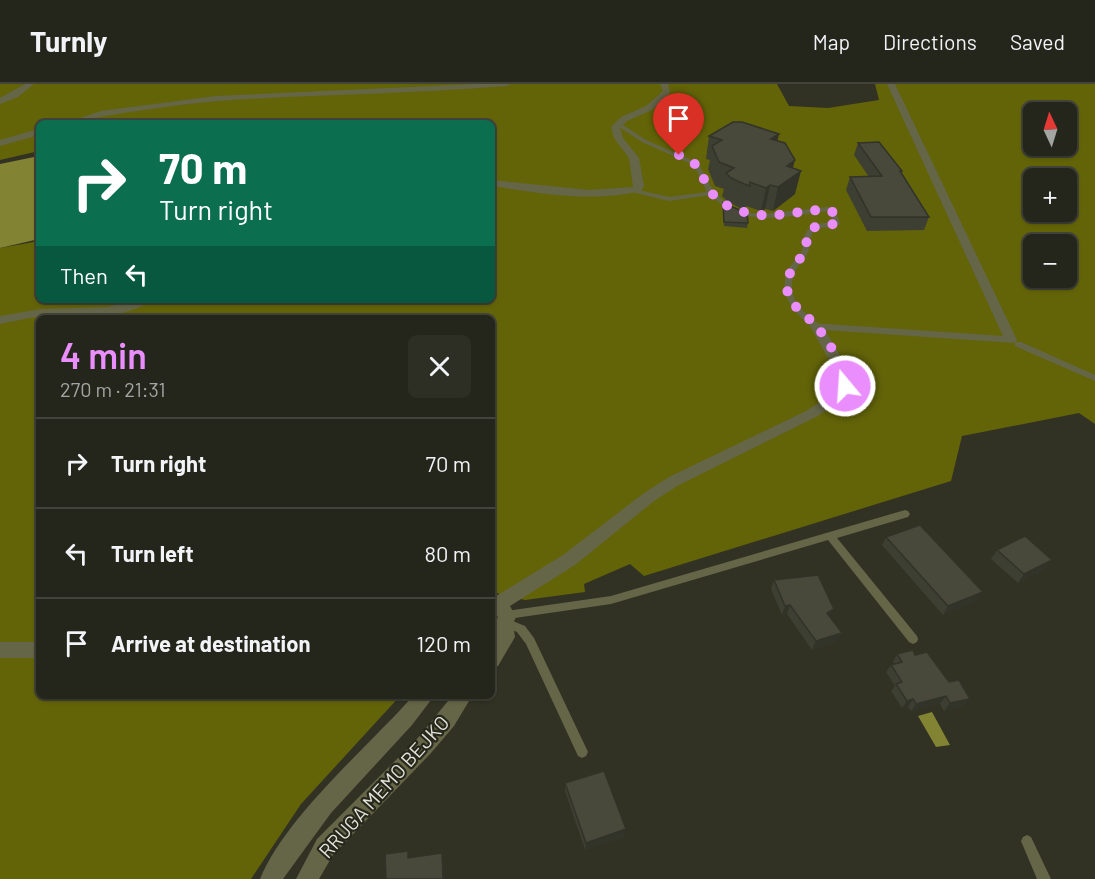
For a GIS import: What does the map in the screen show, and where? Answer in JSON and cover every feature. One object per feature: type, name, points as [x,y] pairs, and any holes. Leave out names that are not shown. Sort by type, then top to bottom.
[{"type":"street","points":[[0,101],[15,95],[30,84]]},
{"type":"street","points":[[81,120],[110,113],[216,99],[332,92],[432,90],[507,84]]},
{"type":"street","points":[[495,183],[615,193],[634,191],[639,186],[636,165],[634,158],[616,132],[618,124],[658,101],[667,91],[664,84]]},
{"type":"street","points":[[891,84],[1014,342]]},
{"type":"street","points":[[0,143],[36,133]]},
{"type":"street","points":[[0,320],[45,312],[112,310],[137,303]]},
{"type":"street","points":[[816,326],[1014,342]]},
{"type":"street","points":[[495,655],[506,637],[500,617],[649,497],[674,481],[811,414],[843,393],[845,376],[816,326]]},
{"type":"street","points":[[0,650],[36,650]]},
{"type":"street","points":[[271,879],[292,845],[314,816],[422,699]]},
{"type":"street","name":"RRUGA MEMO BEJKO","points":[[307,879],[326,847],[424,746],[447,720],[461,699]]},
{"type":"lane","points":[[618,124],[644,141],[696,164],[711,193],[721,203],[761,217],[828,209],[834,213],[837,224],[819,225],[813,228],[808,235],[804,252],[788,279],[788,296],[795,307],[816,326]]},
{"type":"lane","points":[[634,191],[669,199],[711,193]]},
{"type":"lane","points":[[1014,342],[1095,378]]},
{"type":"lane","points":[[500,617],[610,600],[905,514]]},
{"type":"lane","points":[[831,537],[913,639]]},
{"type":"lane","points":[[500,617],[520,629],[530,641],[582,752]]},
{"type":"lane","points":[[1027,841],[1044,879]]},
{"type":"shaded area","points":[[0,84],[777,84],[789,106],[828,108],[879,100],[875,84],[1095,84],[1095,424],[1079,413],[962,436],[951,481],[644,576],[630,564],[584,584],[585,592],[525,600],[495,593],[495,315],[36,315],[36,699],[397,699],[301,804],[251,879],[0,879],[0,248],[36,242],[36,303],[495,303],[495,120],[36,120],[36,152],[0,160]]},
{"type":"shaded area","points":[[36,157],[36,240],[0,248],[0,164]]},
{"type":"shaded area","points":[[932,712],[950,745],[936,747],[918,716]]},
{"type":"building","points":[[733,122],[742,122],[779,134],[771,139],[785,143],[795,160],[787,166],[801,171],[778,187],[770,185],[766,188],[750,182],[750,186],[731,178],[726,173],[734,168],[719,162],[712,146],[722,140],[709,136]]},
{"type":"building","points":[[879,142],[902,171],[900,171],[929,217],[871,217],[850,177],[882,176],[858,143]]},
{"type":"building","points":[[723,203],[747,213],[748,223],[724,222]]},
{"type":"building","points":[[920,525],[983,592],[948,606],[886,537]]},
{"type":"building","points":[[1025,536],[1052,560],[1024,574],[997,550]]},
{"type":"building","points":[[818,575],[834,609],[827,613],[842,633],[816,641],[790,605],[785,606],[774,580]]},
{"type":"building","points":[[913,650],[915,655],[927,652],[949,682],[959,680],[970,699],[950,703],[946,696],[916,704],[913,699],[907,701],[896,684],[902,682],[891,665],[902,662],[897,654]]},
{"type":"building","points":[[604,771],[626,829],[586,843],[565,783]]},
{"type":"building","points":[[408,851],[408,858],[442,853],[443,879],[386,879],[385,854]]},
{"type":"route","points":[[679,155],[696,164],[711,193],[721,203],[739,211],[761,217],[828,209],[834,213],[837,224],[819,225],[813,228],[808,235],[804,252],[790,273],[787,287],[788,296],[795,307],[816,326],[838,361],[845,376],[845,386]]}]
